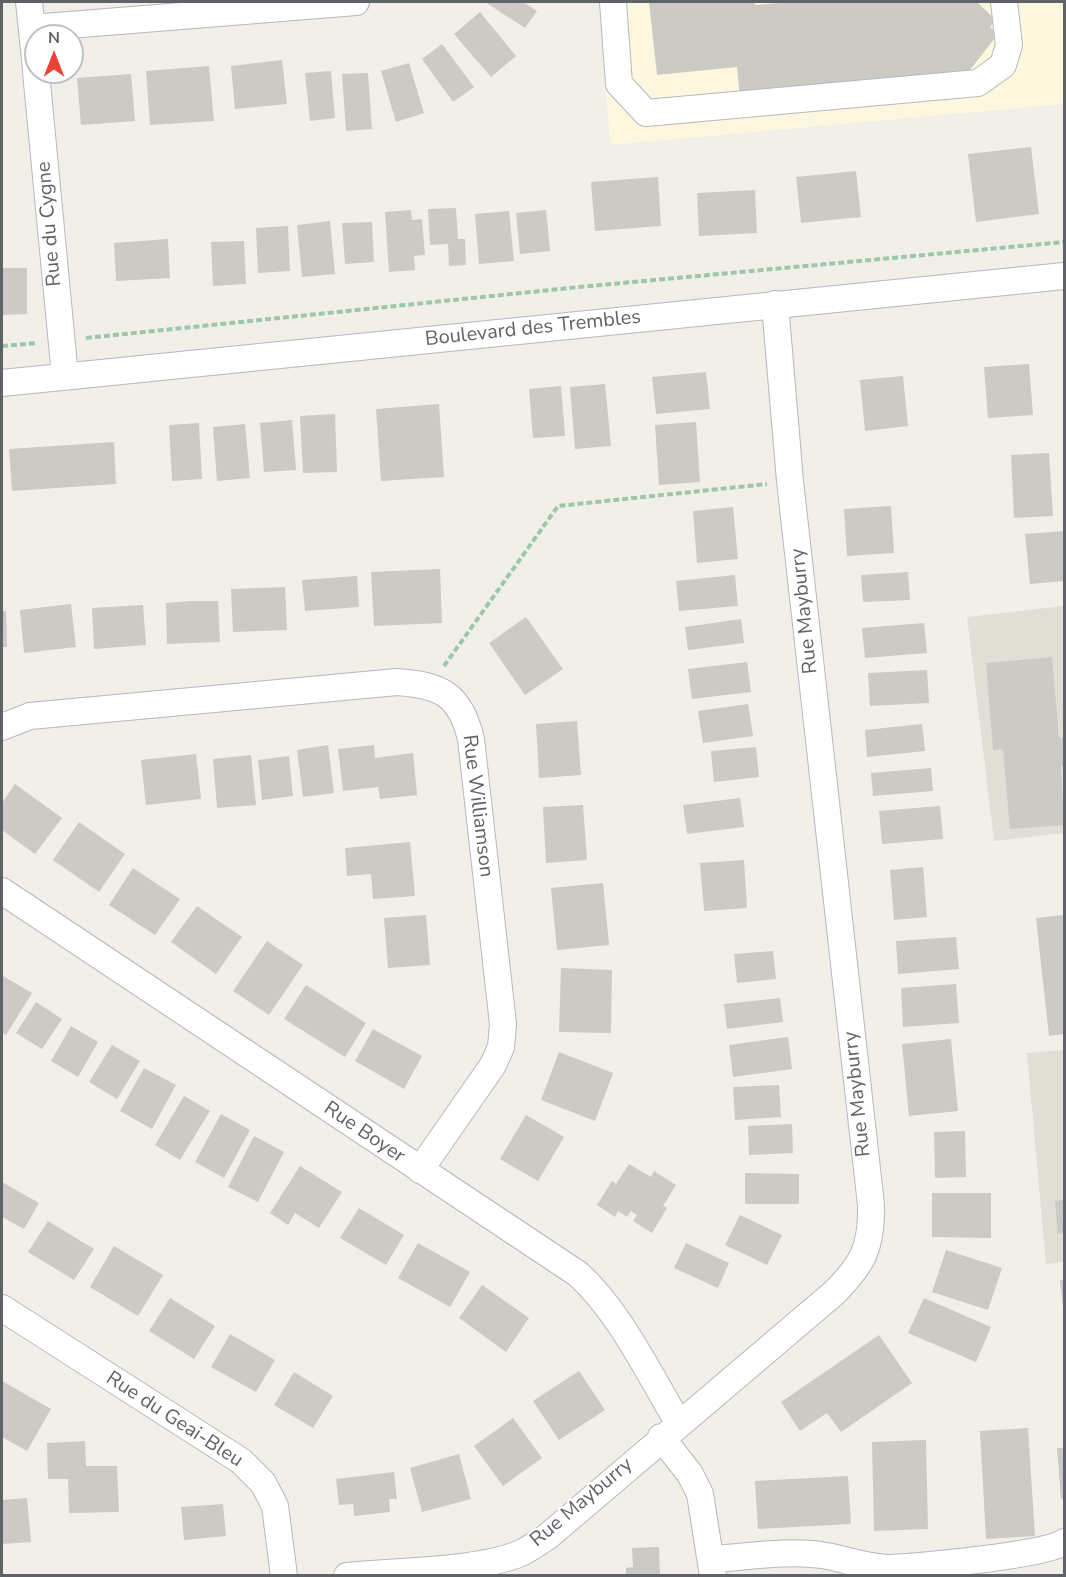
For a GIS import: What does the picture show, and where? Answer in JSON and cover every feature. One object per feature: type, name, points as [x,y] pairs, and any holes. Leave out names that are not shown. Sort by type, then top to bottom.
[{"type":"street","name":"Rue du Cygne","points":[[29,2],[32,24]]},
{"type":"street","points":[[82,24],[356,2]]},
{"type":"street","points":[[613,2],[619,84],[646,113],[978,83],[1003,65],[1009,45],[1004,2]]},
{"type":"street","name":"Rue du Cygne","points":[[37,84],[65,376]]},
{"type":"street","name":"Boulevard des Trembles","points":[[2,383],[1065,276]]},
{"type":"street","name":"Rue Mayburry","points":[[347,1575],[475,1564],[499,1560],[523,1552],[546,1537],[847,1280],[866,1253],[871,1230],[790,482],[775,304]]},
{"type":"street","name":"Rue Williamson","points":[[2,727],[30,716],[397,682],[442,689],[454,701],[466,719],[471,739],[503,1024],[501,1047],[493,1065],[420,1170]]},
{"type":"street","name":"Rue Boyer","points":[[2,891],[578,1274],[595,1289],[670,1429],[700,1494],[712,1567]]},
{"type":"street","name":"Rue du Geai-Bleu","points":[[2,1308],[241,1461],[263,1483],[275,1506],[284,1575]]},
{"type":"street","points":[[712,1567],[821,1555],[861,1565],[888,1568],[1026,1553],[1058,1547],[1065,1542]]},
{"type":"path","points":[[2,346],[579,287],[1065,242]]},
{"type":"path","points":[[430,686],[558,506],[790,482]]},
{"type":"shaded area","points":[[600,2],[1064,2],[1064,104],[610,145]]},
{"type":"shaded area","points":[[1064,606],[1064,833],[994,841],[967,617]]},
{"type":"shaded area","points":[[1064,1050],[1064,1262],[1046,1264],[1027,1053]]},
{"type":"building","points":[[485,2],[523,2],[537,11],[525,28]]},
{"type":"building","points":[[649,2],[753,2],[756,5],[788,2],[977,2],[996,20],[990,27],[998,34],[970,70],[740,98],[737,67],[657,75]]},
{"type":"building","points":[[480,12],[516,56],[491,77],[454,34]]},
{"type":"building","points":[[442,44],[474,87],[453,102],[422,59]]},
{"type":"building","points":[[282,60],[287,104],[235,109],[231,66]]},
{"type":"building","points":[[409,63],[424,113],[396,122],[381,71]]},
{"type":"building","points":[[209,66],[214,121],[150,125],[146,71]]},
{"type":"building","points":[[331,71],[335,118],[310,121],[305,73]]},
{"type":"building","points":[[368,73],[372,129],[346,131],[342,74]]},
{"type":"building","points":[[131,74],[135,121],[81,125],[78,84],[84,84],[84,77]]},
{"type":"building","points":[[1031,147],[1039,214],[976,222],[968,154]]},
{"type":"building","points":[[856,171],[861,217],[801,223],[796,177]]},
{"type":"building","points":[[658,177],[661,226],[595,231],[591,182]]},
{"type":"building","points":[[755,190],[757,233],[699,236],[697,193]]},
{"type":"building","points":[[456,208],[458,239],[465,239],[466,265],[449,266],[448,244],[430,245],[428,209]]},
{"type":"building","points":[[411,210],[412,220],[422,219],[425,255],[414,256],[415,270],[389,272],[385,212]]},
{"type":"building","points":[[546,210],[550,251],[520,254],[516,213]]},
{"type":"building","points":[[509,211],[514,261],[479,264],[475,214]]},
{"type":"building","points":[[330,221],[335,274],[302,277],[297,225]]},
{"type":"building","points":[[372,222],[374,262],[345,264],[342,223]]},
{"type":"building","points":[[288,226],[290,271],[258,273],[256,228]]},
{"type":"building","points":[[168,239],[170,278],[116,281],[114,243]]},
{"type":"building","points":[[244,241],[246,284],[213,286],[211,242]]},
{"type":"building","points":[[2,268],[27,268],[27,314],[2,315]]},
{"type":"building","points":[[1029,364],[1033,415],[988,418],[984,367]]},
{"type":"building","points":[[706,372],[710,409],[656,414],[652,377]]},
{"type":"building","points":[[903,376],[908,426],[865,431],[860,380]]},
{"type":"building","points":[[605,384],[611,446],[575,449],[570,387]]},
{"type":"building","points":[[561,386],[565,436],[533,438],[529,389]]},
{"type":"building","points":[[439,404],[444,477],[381,481],[376,409]]},
{"type":"building","points":[[335,414],[337,472],[303,473],[300,416]]},
{"type":"building","points":[[292,420],[296,470],[264,472],[260,423]]},
{"type":"building","points":[[696,422],[700,482],[659,485],[655,425]]},
{"type":"building","points":[[199,423],[202,479],[172,481],[169,425]]},
{"type":"building","points":[[245,424],[250,478],[217,481],[213,427]]},
{"type":"building","points":[[114,442],[116,484],[12,491],[9,449]]},
{"type":"building","points":[[1049,453],[1053,516],[1014,518],[1011,455]]},
{"type":"building","points":[[891,506],[894,553],[847,556],[844,509]]},
{"type":"building","points":[[733,507],[738,559],[697,563],[693,511]]},
{"type":"building","points":[[1064,531],[1064,581],[1030,584],[1025,534]]},
{"type":"building","points":[[440,569],[442,623],[374,626],[371,572]]},
{"type":"building","points":[[908,572],[910,600],[863,602],[861,575]]},
{"type":"building","points":[[735,575],[738,606],[679,611],[676,581]]},
{"type":"building","points":[[357,576],[359,607],[305,611],[302,580]]},
{"type":"building","points":[[285,587],[287,630],[233,632],[231,589]]},
{"type":"building","points":[[218,601],[220,642],[167,644],[166,603]]},
{"type":"building","points":[[71,604],[76,647],[24,653],[20,610]]},
{"type":"building","points":[[143,605],[146,645],[94,649],[92,608]]},
{"type":"building","points":[[2,611],[6,611],[7,647],[2,647]]},
{"type":"building","points":[[526,617],[563,669],[525,695],[489,643]]},
{"type":"building","points":[[741,619],[744,643],[688,650],[685,627]]},
{"type":"building","points":[[924,623],[927,653],[865,658],[862,628]]},
{"type":"building","points":[[1052,657],[1059,738],[1064,738],[1064,765],[1061,766],[1064,825],[1010,829],[1003,749],[993,750],[986,663]]},
{"type":"building","points":[[747,662],[751,692],[692,699],[688,669]]},
{"type":"building","points":[[927,670],[929,703],[870,706],[868,673]]},
{"type":"building","points":[[748,704],[753,736],[703,743],[698,711]]},
{"type":"building","points":[[577,721],[581,775],[539,778],[536,724]]},
{"type":"building","points":[[922,724],[925,751],[867,757],[865,730]]},
{"type":"building","points":[[328,745],[334,793],[303,797],[297,750]]},
{"type":"building","points":[[374,745],[375,758],[413,753],[417,795],[380,799],[378,787],[343,791],[338,749]]},
{"type":"building","points":[[756,747],[759,777],[714,782],[711,751]]},
{"type":"building","points":[[196,754],[201,799],[146,805],[141,760]]},
{"type":"building","points":[[251,755],[256,805],[217,808],[213,759]]},
{"type":"building","points":[[289,756],[293,796],[262,800],[258,760]]},
{"type":"building","points":[[931,768],[933,791],[873,796],[871,773]]},
{"type":"building","points":[[15,784],[62,818],[35,854],[2,830],[2,803]]},
{"type":"building","points":[[740,798],[744,827],[687,834],[683,805]]},
{"type":"building","points":[[583,805],[587,860],[546,863],[543,807]]},
{"type":"building","points":[[940,806],[943,839],[882,844],[879,811]]},
{"type":"building","points":[[79,822],[125,854],[99,892],[53,860]]},
{"type":"building","points":[[410,842],[415,896],[373,899],[371,874],[347,876],[345,848]]},
{"type":"building","points":[[744,860],[747,908],[704,911],[700,863]]},
{"type":"building","points":[[923,867],[927,917],[894,920],[890,870]]},
{"type":"building","points":[[133,868],[180,899],[155,935],[109,905]]},
{"type":"building","points":[[603,883],[609,945],[557,950],[551,888]]},
{"type":"building","points":[[197,906],[242,937],[216,974],[171,942]]},
{"type":"building","points":[[426,915],[430,965],[388,968],[384,918]]},
{"type":"building","points":[[1064,915],[1064,1034],[1049,1036],[1036,918]]},
{"type":"building","points":[[956,937],[959,969],[898,974],[896,941]]},
{"type":"building","points":[[267,941],[303,965],[269,1015],[233,991]]},
{"type":"building","points":[[773,951],[776,979],[737,983],[734,954]]},
{"type":"building","points":[[561,968],[612,970],[611,1033],[559,1032]]},
{"type":"building","points":[[3,976],[32,993],[6,1035],[2,1032]]},
{"type":"building","points":[[956,984],[959,1023],[903,1027],[901,988]]},
{"type":"building","points":[[306,985],[366,1023],[345,1057],[284,1019]]},
{"type":"building","points":[[780,998],[783,1022],[727,1029],[724,1004]]},
{"type":"building","points":[[36,1002],[62,1019],[42,1049],[16,1033]]},
{"type":"building","points":[[71,1026],[98,1042],[78,1077],[51,1061]]},
{"type":"building","points":[[373,1029],[422,1056],[404,1089],[355,1061]]},
{"type":"building","points":[[788,1037],[792,1069],[733,1077],[729,1045]]},
{"type":"building","points":[[951,1039],[958,1111],[909,1116],[902,1044]]},
{"type":"building","points":[[112,1045],[140,1061],[117,1099],[89,1082]]},
{"type":"building","points":[[559,1052],[613,1073],[595,1121],[541,1100]]},
{"type":"building","points":[[144,1068],[176,1085],[152,1129],[120,1111]]},
{"type":"building","points":[[779,1085],[781,1117],[735,1120],[733,1087]]},
{"type":"building","points":[[184,1096],[210,1111],[180,1160],[155,1145]]},
{"type":"building","points":[[221,1114],[250,1130],[224,1178],[195,1162]]},
{"type":"building","points":[[526,1115],[564,1137],[538,1181],[500,1159]]},
{"type":"building","points":[[792,1124],[793,1153],[749,1155],[748,1126]]},
{"type":"building","points":[[965,1131],[966,1177],[935,1178],[934,1132]]},
{"type":"building","points":[[254,1136],[284,1152],[258,1202],[228,1187]]},
{"type":"building","points":[[629,1164],[651,1177],[654,1171],[676,1185],[663,1206],[667,1208],[652,1233],[633,1221],[637,1215],[631,1211],[627,1217],[618,1211],[615,1217],[597,1205],[612,1181],[616,1184]]},
{"type":"building","points":[[300,1166],[342,1192],[319,1228],[295,1213],[288,1225],[270,1213]]},
{"type":"building","points":[[745,1173],[799,1174],[799,1204],[745,1204]]},
{"type":"building","points":[[2,1182],[39,1203],[24,1229],[2,1217]]},
{"type":"building","points":[[932,1193],[991,1193],[991,1238],[932,1237]]},
{"type":"building","points":[[1064,1200],[1064,1233],[1058,1234],[1055,1201]]},
{"type":"building","points":[[359,1208],[404,1235],[386,1265],[340,1238]]},
{"type":"building","points":[[740,1215],[782,1235],[767,1265],[725,1245]]},
{"type":"building","points":[[48,1221],[94,1249],[74,1280],[28,1252]]},
{"type":"building","points":[[418,1243],[470,1272],[450,1307],[398,1278]]},
{"type":"building","points":[[686,1243],[729,1263],[718,1288],[674,1268]]},
{"type":"building","points":[[114,1246],[163,1275],[138,1316],[90,1287]]},
{"type":"building","points":[[946,1250],[1002,1268],[988,1310],[932,1292]]},
{"type":"building","points":[[1060,1280],[1064,1280],[1064,1307],[1063,1307]]},
{"type":"building","points":[[482,1285],[529,1318],[506,1352],[459,1318]]},
{"type":"building","points":[[170,1298],[215,1326],[194,1359],[149,1331]]},
{"type":"building","points":[[924,1298],[991,1327],[976,1362],[908,1333]]},
{"type":"building","points":[[230,1334],[275,1360],[256,1392],[211,1367]]},
{"type":"building","points":[[879,1335],[912,1383],[841,1432],[827,1413],[800,1431],[781,1402]]},
{"type":"building","points":[[579,1371],[605,1410],[559,1440],[533,1401]]},
{"type":"building","points":[[294,1372],[333,1396],[313,1428],[274,1405]]},
{"type":"building","points":[[2,1381],[51,1409],[27,1451],[2,1437]]},
{"type":"building","points":[[513,1418],[542,1458],[503,1486],[474,1446]]},
{"type":"building","points":[[1028,1428],[1035,1536],[986,1539],[980,1431]]},
{"type":"building","points":[[926,1440],[928,1529],[874,1531],[872,1442]]},
{"type":"building","points":[[85,1441],[86,1466],[117,1466],[119,1512],[69,1513],[68,1479],[48,1479],[47,1443]]},
{"type":"building","points":[[1057,1448],[1064,1448],[1064,1498],[1061,1499]]},
{"type":"building","points":[[459,1454],[471,1499],[422,1512],[410,1468]]},
{"type":"building","points":[[394,1472],[397,1499],[389,1499],[390,1512],[354,1516],[353,1504],[339,1505],[336,1479]]},
{"type":"building","points":[[848,1476],[851,1524],[758,1529],[755,1481]]},
{"type":"building","points":[[27,1498],[31,1542],[2,1544],[2,1500]]},
{"type":"building","points":[[223,1504],[226,1536],[184,1540],[181,1507]]},
{"type":"building","points":[[659,1547],[660,1575],[626,1575],[626,1568],[633,1567],[632,1548]]}]
